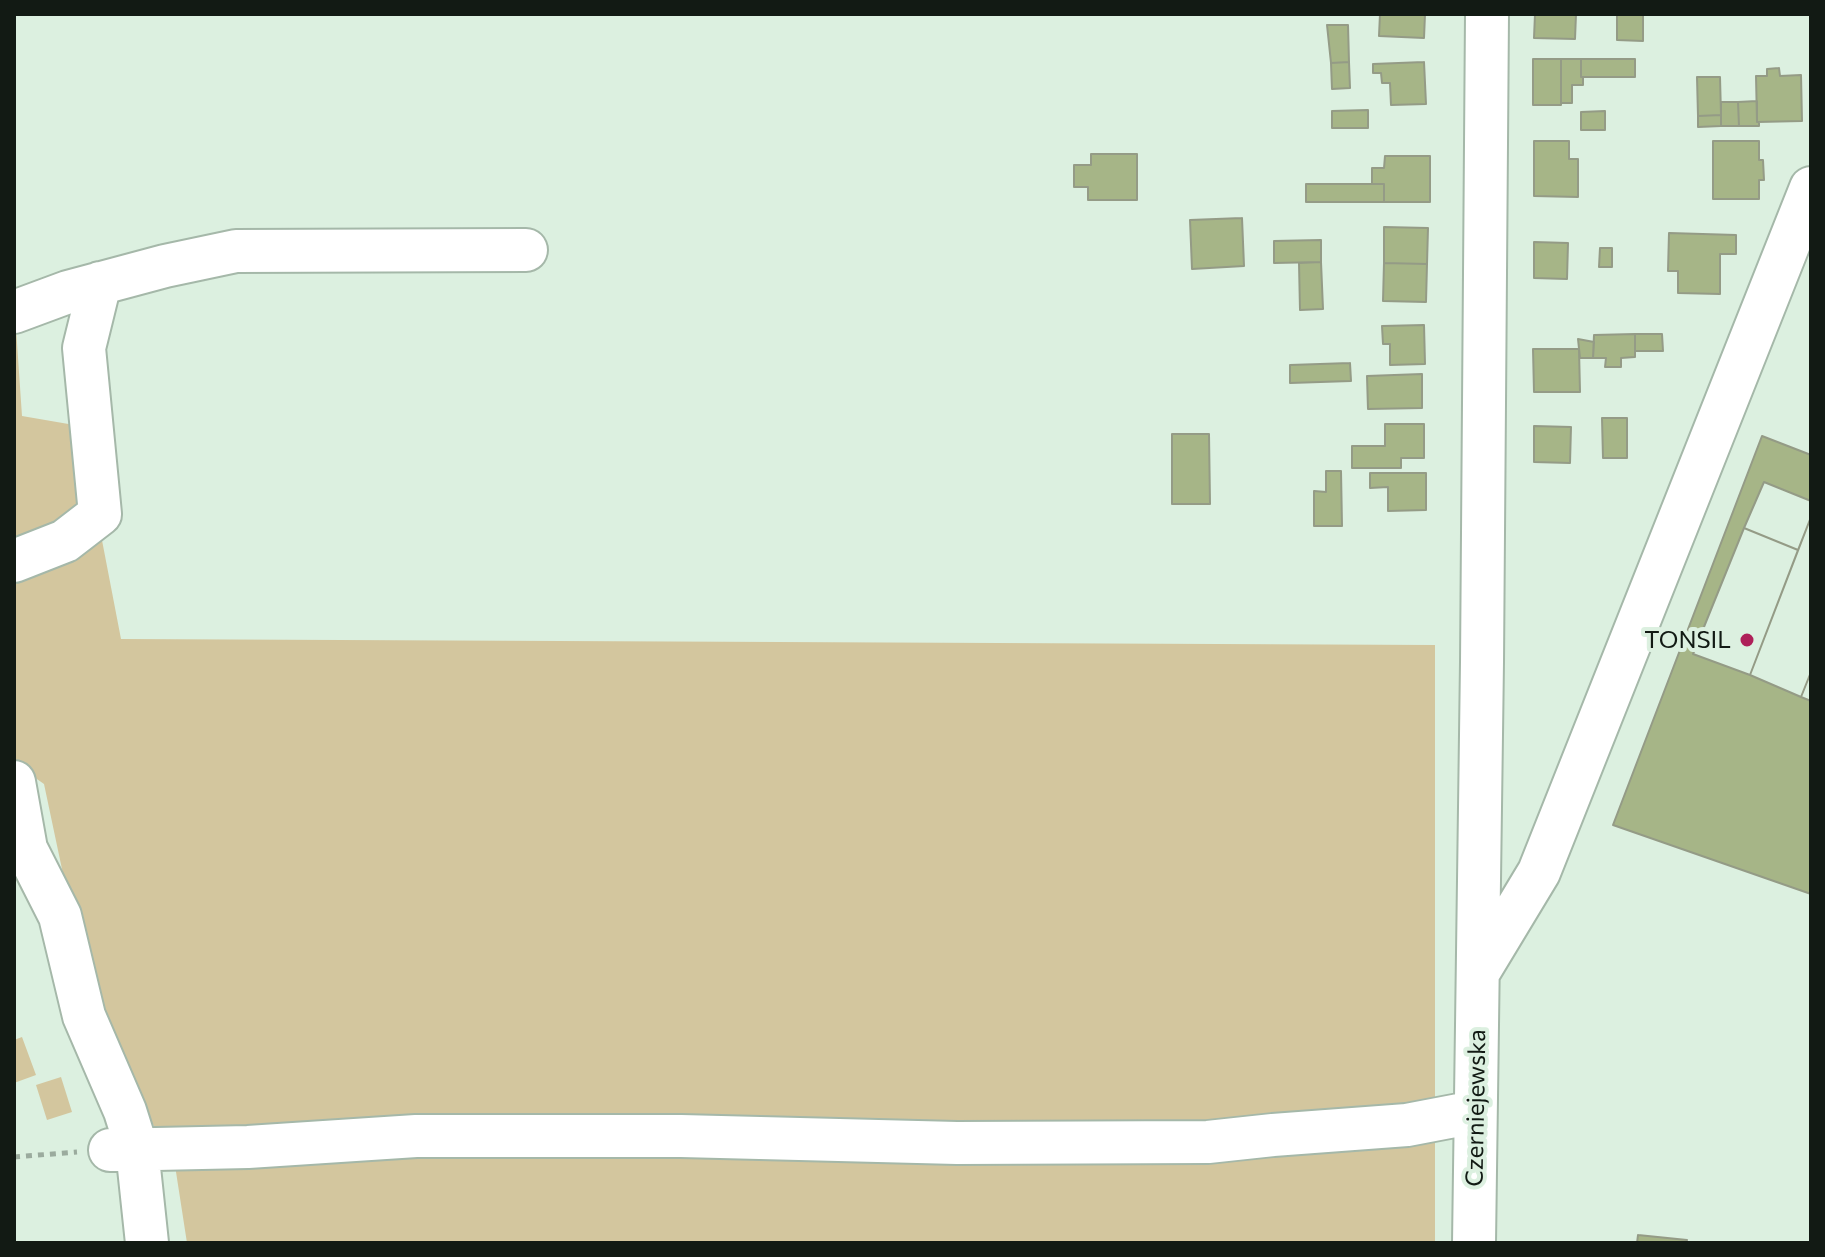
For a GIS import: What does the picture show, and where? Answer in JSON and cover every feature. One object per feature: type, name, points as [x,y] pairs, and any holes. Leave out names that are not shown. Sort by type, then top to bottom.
[{"type":"street","name":"Czerniejewska","points":[[1474,1243],[1487,14]]},
{"type":"street","points":[[1478,974],[1539,872],[1811,188]]},
{"type":"street","points":[[14,312],[100,283],[236,251],[526,250]]},
{"type":"street","points":[[14,561],[65,541],[100,514],[84,348],[100,283]]},
{"type":"street","points":[[14,782],[26,849],[60,916],[84,1016],[125,1111],[124,1149],[147,1243]]},
{"type":"street","points":[[124,1149],[248,1147],[416,1136],[681,1136],[1004,1143],[1208,1142],[1407,1125],[1475,1112]]},
{"type":"path","points":[[14,1157],[124,1149]]},
{"type":"shaded area","points":[[14,299],[22,416],[80,426],[121,639],[1435,645],[1435,1243],[187,1243],[174,1159],[96,1030],[44,784],[14,763]]},
{"type":"shaded area","points":[[22,1037],[36,1075],[14,1083],[14,1040]]},
{"type":"shaded area","points":[[61,1077],[72,1112],[47,1120],[36,1085]]},
{"type":"building","points":[[1380,14],[1425,14],[1424,38],[1379,36]]},
{"type":"building","points":[[1535,14],[1576,14],[1575,39],[1534,38]]},
{"type":"building","points":[[1617,14],[1643,14],[1643,41],[1617,40]]},
{"type":"building","points":[[1327,25],[1348,25],[1349,62],[1331,63]]},
{"type":"building","points":[[1533,59],[1561,59],[1561,105],[1533,105]]},
{"type":"building","points":[[1561,59],[1581,59],[1583,85],[1572,85],[1572,103],[1561,103]]},
{"type":"building","points":[[1581,59],[1635,59],[1635,77],[1581,77]]},
{"type":"building","points":[[1349,62],[1350,88],[1332,89],[1331,63]]},
{"type":"building","points":[[1424,62],[1426,104],[1391,105],[1390,83],[1382,83],[1381,73],[1373,73],[1373,64]]},
{"type":"building","points":[[1779,68],[1780,76],[1801,75],[1802,121],[1757,122],[1756,76],[1767,76],[1767,69]]},
{"type":"building","points":[[1697,77],[1720,77],[1721,115],[1698,116]]},
{"type":"building","points":[[1757,101],[1759,126],[1739,126],[1738,102]]},
{"type":"building","points":[[1721,102],[1738,102],[1739,126],[1721,126]]},
{"type":"building","points":[[1368,110],[1368,128],[1332,128],[1332,111]]},
{"type":"building","points":[[1605,111],[1605,130],[1581,130],[1581,112]]},
{"type":"building","points":[[1721,115],[1721,126],[1698,127],[1698,116]]},
{"type":"building","points":[[1534,141],[1569,141],[1569,159],[1578,159],[1578,197],[1534,196]]},
{"type":"building","points":[[1713,141],[1759,141],[1759,160],[1763,160],[1764,180],[1759,180],[1759,199],[1713,199]]},
{"type":"building","points":[[1091,154],[1137,154],[1137,200],[1088,200],[1088,187],[1074,187],[1074,165],[1091,165]]},
{"type":"building","points":[[1385,156],[1430,156],[1430,202],[1384,202],[1384,184],[1372,184],[1372,168],[1384,168]]},
{"type":"building","points":[[1306,184],[1384,184],[1384,202],[1306,202]]},
{"type":"building","points":[[1242,218],[1244,266],[1192,269],[1190,220]]},
{"type":"building","points":[[1384,227],[1428,228],[1427,264],[1384,263]]},
{"type":"building","points":[[1669,233],[1736,235],[1736,254],[1720,254],[1720,294],[1678,293],[1678,271],[1668,271]]},
{"type":"building","points":[[1321,240],[1321,262],[1274,263],[1274,241]]},
{"type":"building","points":[[1534,242],[1568,243],[1567,279],[1534,278]]},
{"type":"building","points":[[1600,248],[1612,248],[1612,267],[1599,267]]},
{"type":"building","points":[[1321,262],[1323,309],[1300,310],[1299,263]]},
{"type":"building","points":[[1384,263],[1427,264],[1426,302],[1383,301]]},
{"type":"building","points":[[1424,325],[1425,364],[1390,365],[1390,344],[1383,344],[1382,326]]},
{"type":"building","points":[[1635,334],[1635,357],[1621,358],[1621,367],[1605,367],[1606,358],[1593,358],[1594,335]]},
{"type":"building","points":[[1635,334],[1662,334],[1663,351],[1635,351]]},
{"type":"building","points":[[1578,339],[1594,342],[1593,358],[1580,358]]},
{"type":"building","points":[[1533,349],[1579,349],[1580,392],[1534,392]]},
{"type":"building","points":[[1350,363],[1351,381],[1290,383],[1290,365]]},
{"type":"building","points":[[1422,374],[1422,408],[1368,409],[1367,376]]},
{"type":"building","points":[[1602,418],[1627,418],[1627,458],[1603,458]]},
{"type":"building","points":[[1385,424],[1424,424],[1424,458],[1401,458],[1401,468],[1352,468],[1352,446],[1385,446]]},
{"type":"building","points":[[1534,426],[1571,427],[1570,463],[1534,462]]},
{"type":"building","points":[[1172,434],[1209,434],[1210,504],[1172,504]]},
{"type":"building","name":"TONSIL","points":[[1762,436],[1811,455],[1811,894],[1613,825]]},
{"type":"building","points":[[1326,471],[1341,471],[1342,526],[1314,526],[1314,491],[1326,492]]},
{"type":"building","points":[[1370,473],[1426,473],[1426,510],[1388,511],[1388,487],[1370,488]]},
{"type":"building","points":[[1764,482],[1811,501],[1811,517],[1798,550],[1744,528]]},
{"type":"building","points":[[1811,517],[1811,672],[1801,697],[1750,675]]},
{"type":"building","points":[[1744,528],[1798,550],[1750,675],[1693,654]]},
{"type":"building","points":[[1811,672],[1811,701],[1801,697]]},
{"type":"building","points":[[1638,1235],[1687,1240],[1686,1243],[1637,1243]]},
{"type":"place","name":"TONSIL","points":[[1747,640]]}]
